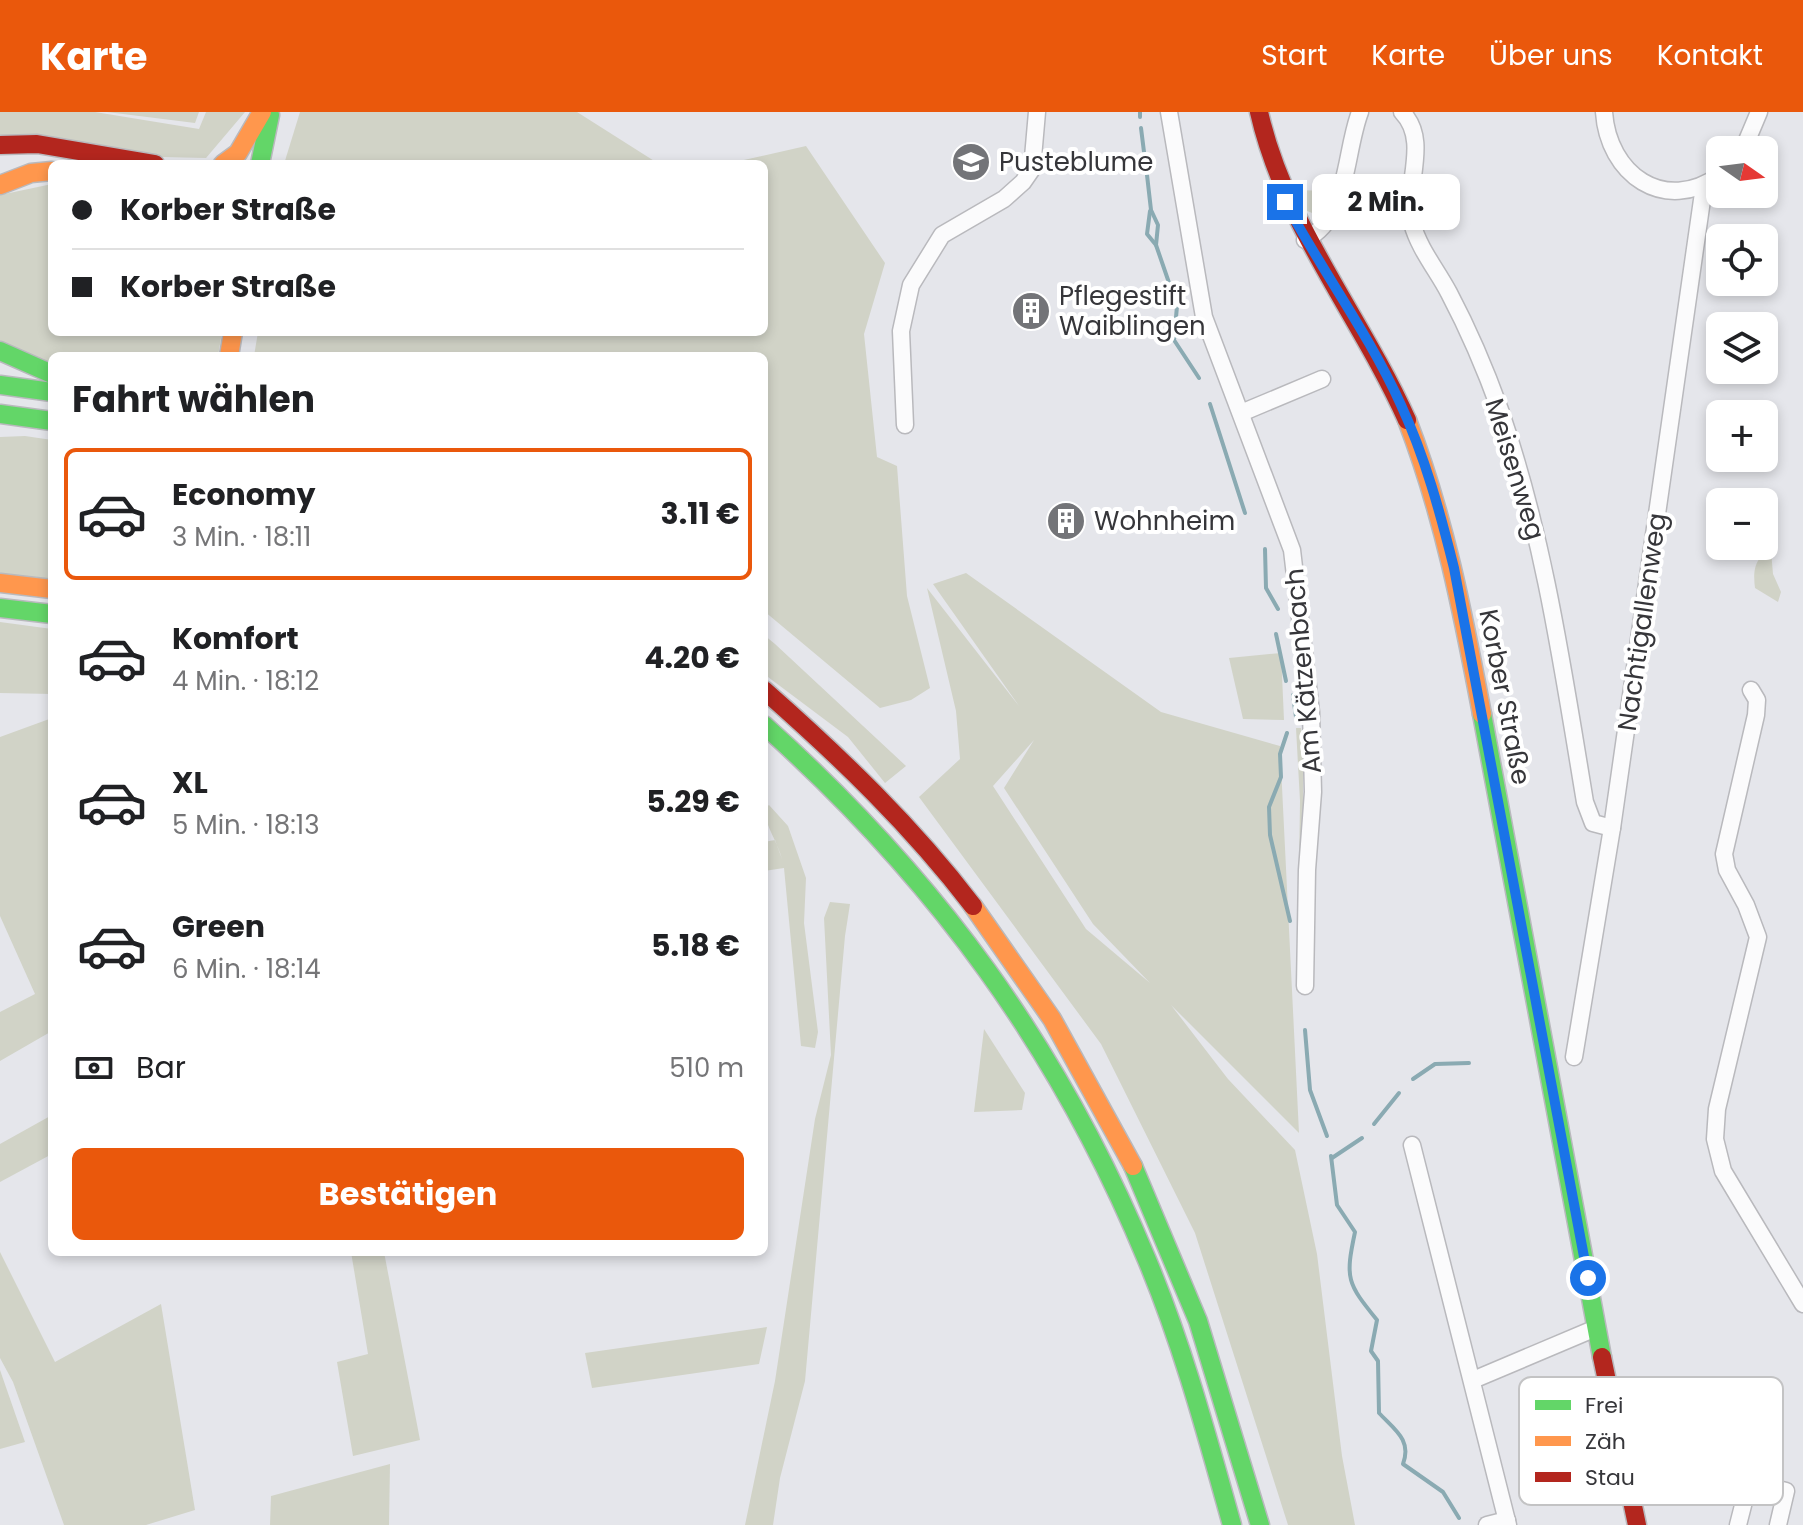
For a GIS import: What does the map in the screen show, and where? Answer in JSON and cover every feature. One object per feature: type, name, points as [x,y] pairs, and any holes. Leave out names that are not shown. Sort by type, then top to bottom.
[{"type":"main road","points":[[228,160],[238,153],[262,112]]},
{"type":"main road","points":[[261,160],[271,112]]},
{"type":"main road","name":"Korber Straße","points":[[1259,112],[1271,164],[1285,202],[1305,240],[1365,335],[1400,403],[1434,491],[1454,568],[1606,1377]]},
{"type":"main road","points":[[0,145],[52,145],[133,160]]},
{"type":"main road","points":[[0,185],[31,173],[48,171]]},
{"type":"main road","points":[[0,351],[48,372]]},
{"type":"main road","points":[[0,385],[48,391]]},
{"type":"main road","points":[[0,414],[48,420]]},
{"type":"main road","points":[[0,429],[48,427]]},
{"type":"main road","points":[[0,583],[48,589]]},
{"type":"main road","points":[[0,608],[48,614]]},
{"type":"main road","points":[[768,694],[864,779],[959,885],[1048,1007],[1094,1084],[1173,1256],[1226,1406],[1260,1525]]},
{"type":"main road","points":[[768,729],[844,797],[941,905],[1024,1019],[1071,1098],[1153,1276],[1174,1333],[1232,1525]]},
{"type":"main road","name":"Korber Straße","points":[[1633,1505],[1637,1525]]},
{"type":"street","points":[[905,425],[901,331],[911,285],[942,235],[1004,199],[1023,182],[1032,169],[1037,112]]},
{"type":"street","name":"Am Kätzenbach","points":[[1169,112],[1204,317],[1292,550],[1311,712],[1313,792],[1306,885],[1305,986]]},
{"type":"street","points":[[1305,240],[1320,233],[1333,217],[1360,112]]},
{"type":"street","name":"Meisenweg","points":[[1402,112],[1414,130],[1416,144],[1409,204],[1411,221],[1418,240],[1450,295],[1507,433],[1529,498],[1585,802],[1593,823],[1612,828]]},
{"type":"street","points":[[1604,112],[1609,145],[1625,169],[1637,179],[1662,190],[1704,186]]},
{"type":"street","points":[[1749,136],[1759,112]]},
{"type":"street","name":"Nachtigallenweg","points":[[1574,1057],[1612,828],[1704,186]]},
{"type":"street","points":[[1241,413],[1322,379]]},
{"type":"street","points":[[1751,690],[1757,700],[1756,715],[1724,854],[1727,870],[1751,914],[1758,937],[1717,1109],[1715,1139],[1723,1171],[1803,1304]]},
{"type":"street","points":[[1412,1145],[1508,1523],[1487,1525]]},
{"type":"street","points":[[1473,1380],[1596,1328]]},
{"type":"street","points":[[1738,1525],[1743,1505]]},
{"type":"street","points":[[1778,1525],[1783,1505]]},
{"type":"shaded area","points":[[0,112],[95,112],[199,129],[206,112],[245,112],[206,158],[162,157],[0,136]]},
{"type":"shaded area","points":[[107,112],[199,112],[195,123]]},
{"type":"shaded area","points":[[300,112],[577,112],[653,160],[285,160]]},
{"type":"shaded area","points":[[806,146],[885,263],[864,334],[877,457],[897,466],[907,596],[930,688],[911,700],[880,708],[768,614],[768,352],[255,352],[257,336],[768,336],[768,160],[744,160]]},
{"type":"shaded area","points":[[48,185],[48,336],[221,336],[219,352],[48,352],[48,365],[0,342],[0,195]]},
{"type":"shaded area","points":[[1292,190],[1335,191],[1324,213],[1317,215],[1300,208]]},
{"type":"shaded area","points":[[0,437],[48,439],[48,584],[0,577]]},
{"type":"shaded area","points":[[1772,560],[1773,574],[1781,592],[1778,602],[1755,588],[1758,561]]},
{"type":"shaded area","points":[[966,573],[1161,712],[1280,746],[1299,1133],[1171,1005],[1228,1079],[1295,1150],[1317,1254],[1342,1456],[1355,1525],[1288,1525],[1195,1233],[1101,1044],[919,797],[960,759],[956,711],[927,588],[1019,706],[933,584]],"holes":[[[1034,740],[1004,788],[1093,924],[1150,983],[1086,929],[993,786]]]},
{"type":"shaded area","points":[[0,622],[48,628],[48,694],[0,693]]},
{"type":"shaded area","points":[[768,638],[906,766],[885,783],[848,737],[768,677]]},
{"type":"shaded area","points":[[1281,653],[1284,720],[1243,719],[1229,658]]},
{"type":"shaded area","points":[[48,719],[48,1033],[0,1061],[0,1012],[35,994],[0,916],[0,737]]},
{"type":"shaded area","points":[[1296,728],[1301,728],[1303,749],[1303,937],[1298,937],[1300,801]]},
{"type":"shaded area","points":[[769,805],[788,826],[806,878],[804,923],[818,1032],[815,1048],[801,1046],[784,868],[768,870],[768,841],[775,840],[769,828]]},
{"type":"shaded area","points":[[830,902],[850,904],[805,1381],[780,1478],[773,1525],[745,1525],[775,1381],[815,1119],[831,1055],[824,918]]},
{"type":"shaded area","points":[[984,1029],[1025,1093],[1022,1110],[974,1112]]},
{"type":"shaded area","points":[[48,1117],[48,1156],[0,1182],[0,1144]]},
{"type":"shaded area","points":[[0,1252],[55,1362],[161,1304],[195,1510],[146,1525],[64,1525],[13,1382],[0,1358]]},
{"type":"shaded area","points":[[352,1256],[385,1256],[420,1440],[353,1456],[337,1362],[368,1354]]},
{"type":"shaded area","points":[[767,1327],[759,1364],[592,1388],[585,1353]]},
{"type":"shaded area","points":[[0,1370],[25,1442],[0,1449]]},
{"type":"shaded area","points":[[390,1464],[389,1525],[270,1525],[271,1496]]},
{"type":"waterway","points":[[1140,112],[1140,117]]},
{"type":"waterway","points":[[1141,128],[1144,152]]},
{"type":"waterway","points":[[1147,175],[1151,210],[1158,225],[1156,245],[1177,306],[1174,340],[1199,378]]},
{"type":"waterway","points":[[1150,211],[1147,234],[1156,245]]},
{"type":"waterway","points":[[1210,404],[1245,513]]},
{"type":"waterway","points":[[1265,549],[1266,588],[1278,609]]},
{"type":"waterway","points":[[1276,634],[1286,681]]},
{"type":"waterway","points":[[1293,695],[1296,717]]},
{"type":"waterway","points":[[1287,733],[1280,754],[1281,777],[1269,807],[1270,835],[1290,921]]},
{"type":"waterway","points":[[1305,1030],[1310,1090],[1327,1136]]},
{"type":"waterway","points":[[1413,1079],[1435,1064],[1469,1063]]},
{"type":"waterway","points":[[1374,1124],[1399,1093]]},
{"type":"waterway","points":[[1332,1158],[1362,1138]]},
{"type":"waterway","points":[[1331,1156],[1337,1205],[1355,1232],[1350,1260],[1351,1280],[1377,1320],[1371,1351],[1378,1361],[1379,1413],[1404,1442],[1403,1464],[1443,1492],[1459,1518]]},
{"type":"traffic: fast","points":[[261,160],[270,115]]},
{"type":"traffic: fast","points":[[0,351],[48,372]]},
{"type":"traffic: fast","points":[[0,385],[48,391]]},
{"type":"traffic: fast","points":[[0,414],[48,420]]},
{"type":"traffic: fast","points":[[0,608],[48,614]]},
{"type":"traffic: fast","points":[[1482,714],[1602,1357]]},
{"type":"traffic: fast","points":[[768,729],[826,783],[938,906],[987,970],[1074,1108],[1112,1182],[1160,1292],[1194,1391],[1232,1525]]},
{"type":"traffic: fast","points":[[1133,1166],[1198,1321],[1260,1525]]},
{"type":"traffic: slow","points":[[228,160],[238,153],[262,112]]},
{"type":"traffic: slow","points":[[0,185],[31,173],[48,171]]},
{"type":"traffic: slow","points":[[230,352],[232,336]]},
{"type":"traffic: slow","points":[[1407,420],[1442,529],[1482,714]]},
{"type":"traffic: slow","points":[[0,583],[48,589]]},
{"type":"traffic: slow","points":[[973,906],[1052,1019],[1133,1166]]},
{"type":"traffic: jam","points":[[1259,112],[1286,193],[1407,420]]},
{"type":"traffic: jam","points":[[0,145],[37,144],[131,160]]},
{"type":"traffic: jam","points":[[768,694],[874,793],[950,876],[973,906]]},
{"type":"traffic: jam","points":[[1602,1357],[1606,1377]]},
{"type":"traffic: jam","points":[[1633,1505],[1637,1525]]},
{"type":"place","name":"Pusteblume","points":[[971,162]]},
{"type":"place","name":"Pflegestift Waiblingen","points":[[1031,311]]},
{"type":"place","name":"Wohnheim","points":[[1066,521]]},
{"type":"route","points":[[1285,202],[1305,240],[1365,335],[1400,403],[1430,475],[1454,568],[1588,1278]]}]
